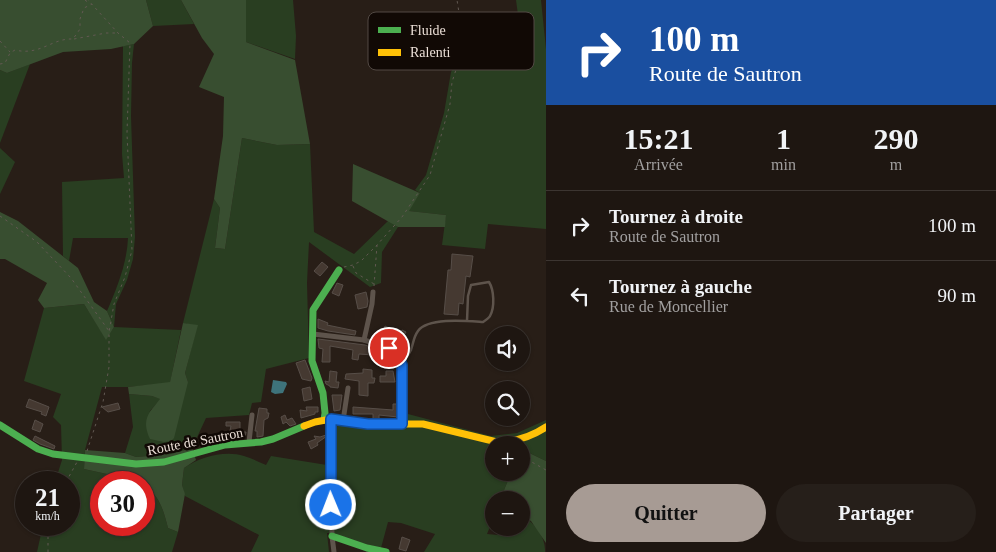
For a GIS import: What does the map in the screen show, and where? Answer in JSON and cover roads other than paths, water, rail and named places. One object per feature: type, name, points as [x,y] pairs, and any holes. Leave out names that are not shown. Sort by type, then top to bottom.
[{"type":"street","points":[[334,552],[328,420],[325,413],[323,393],[312,361],[314,310],[339,270]]},
{"type":"street","points":[[364,340],[373,292]]},
{"type":"street","points":[[313,334],[364,340],[389,348],[397,354],[401,361],[402,424]]},
{"type":"street","points":[[343,421],[348,388]]},
{"type":"street","points":[[250,442],[252,415]]},
{"type":"street","name":"Route de Sautron","points":[[0,424],[38,449],[52,454],[150,464],[225,445],[273,439],[328,420],[368,424],[423,424],[498,442],[520,440],[546,427]]},
{"type":"street","points":[[332,536],[367,548],[386,552]]},
{"type":"lane","points":[[401,361],[412,349],[418,330],[424,326],[445,320],[484,322],[490,316],[493,298],[493,288],[489,282],[471,285],[468,296],[467,321]]},
{"type":"lane","points":[[397,354],[412,349]]},
{"type":"water","points":[[273,380],[286,382],[283,393],[275,394],[271,392]]}]
